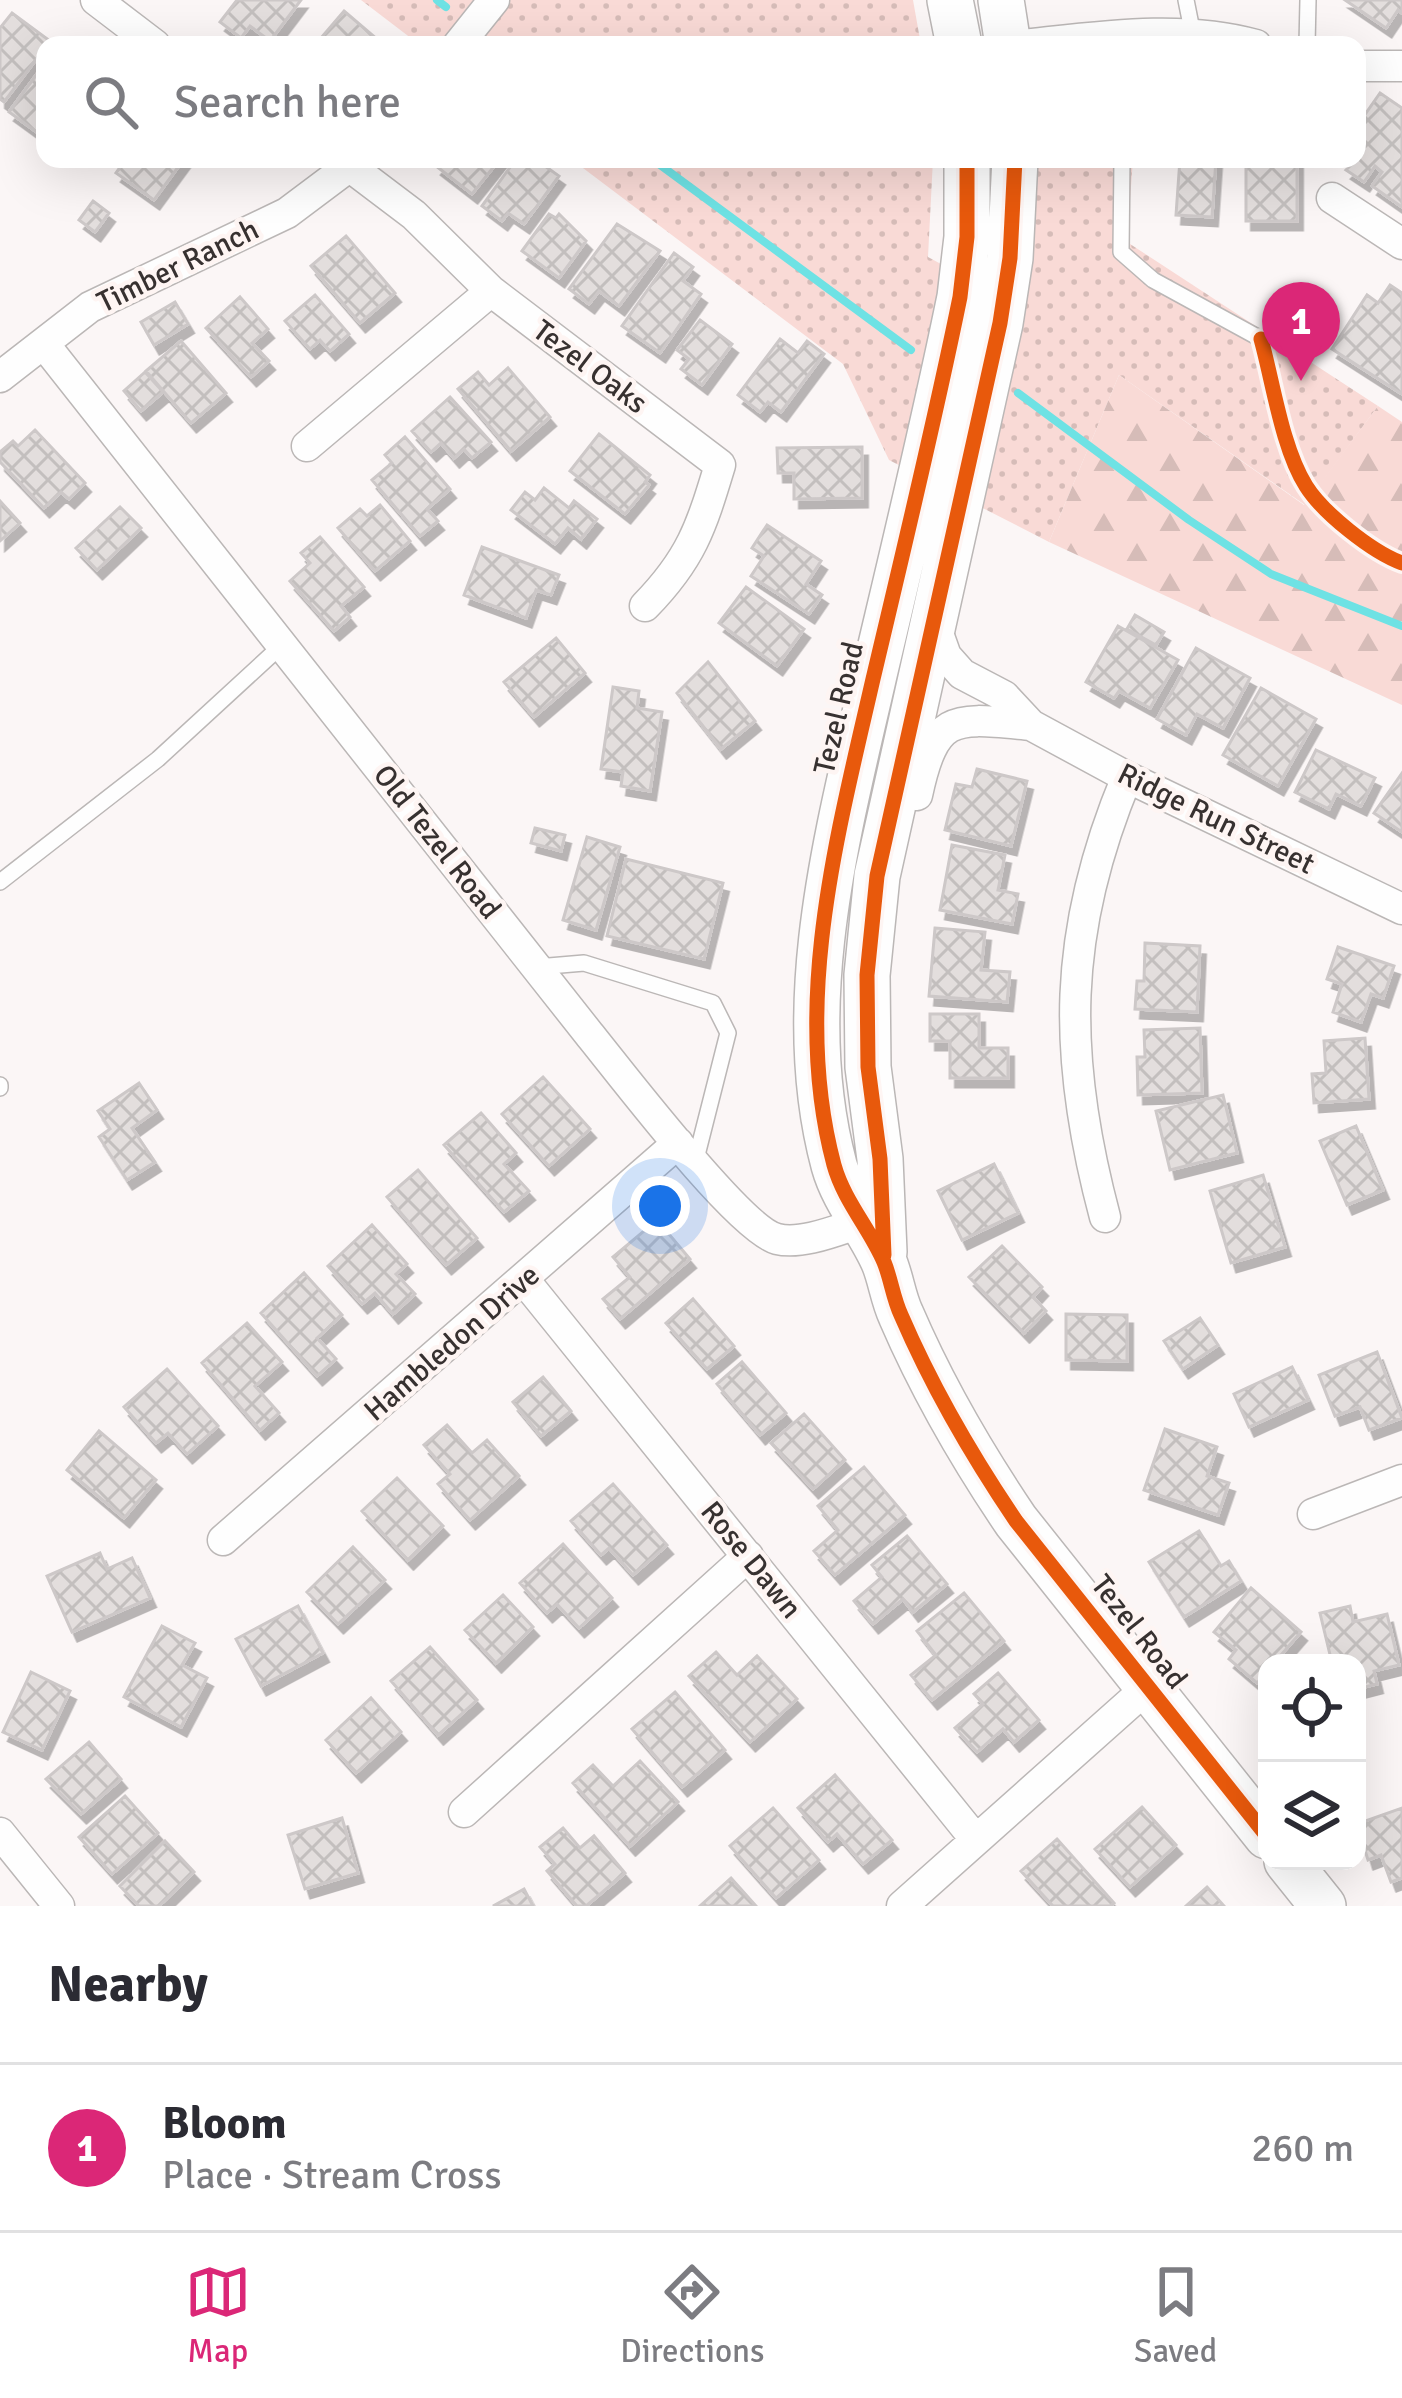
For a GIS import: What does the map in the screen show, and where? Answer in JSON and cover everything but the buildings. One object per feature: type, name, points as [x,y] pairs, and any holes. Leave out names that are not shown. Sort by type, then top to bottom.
[{"type":"main road","points":[[950,0],[956,36]]},
{"type":"main road","points":[[1001,0],[1007,36]]},
{"type":"main road","name":"Tezel Road","points":[[967,168],[967,237],[960,297],[838,834],[822,939],[817,1022],[820,1082],[835,1168],[871,1219],[898,1310],[980,1468],[1016,1521],[1258,1825]]},
{"type":"main road","name":"Tezel Road","points":[[871,1219],[880,1159],[868,1067],[867,985],[877,876],[1008,282],[1014,168]]},
{"type":"main road","points":[[1294,1870],[1323,1906]]},
{"type":"street","points":[[96,0],[143,36]]},
{"type":"street","points":[[465,36],[494,0]]},
{"type":"street","points":[[1182,36],[1210,36]]},
{"type":"street","points":[[1366,66],[1402,66]]},
{"type":"street","name":"Timber Ranch","points":[[0,377],[90,307],[287,213],[342,168]]},
{"type":"street","name":"Tezel Oaks","points":[[358,168],[445,243],[491,292],[720,465],[700,531],[676,575],[644,606]]},
{"type":"street","points":[[1332,198],[1402,244]]},
{"type":"street","points":[[307,446],[491,292]]},
{"type":"street","name":"Old Tezel Road","points":[[44,344],[537,968],[687,1153],[759,1232],[793,1241],[871,1219]]},
{"type":"street","name":"Ridge Run Street","points":[[933,618],[946,656],[962,674],[1004,696],[1031,725],[1126,777],[1402,909]]},
{"type":"street","name":"Ridge Run Street","points":[[867,985],[901,868],[924,761],[935,741],[951,724],[968,719],[1031,725]]},
{"type":"street","points":[[1105,1217],[1077,1091],[1075,979],[1087,896],[1105,829],[1126,777]]},
{"type":"street","name":"Hambledon Drive","points":[[224,1540],[525,1281],[687,1153]]},
{"type":"street","name":"Rose Dawn","points":[[525,1281],[976,1840]]},
{"type":"street","points":[[1313,1514],[1402,1480]]},
{"type":"street","points":[[464,1812],[748,1556]]},
{"type":"street","points":[[902,1906],[1148,1687]]},
{"type":"street","points":[[0,1833],[59,1906]]},
{"type":"lane","points":[[1186,0],[1193,35]]},
{"type":"lane","points":[[1307,36],[1308,0]]},
{"type":"lane","points":[[1122,168],[1121,252],[1153,280],[1261,339]]},
{"type":"lane","points":[[0,882],[158,758],[282,645]]},
{"type":"lane","points":[[537,968],[584,963],[713,1004],[728,1033],[687,1153]]},
{"type":"green space","points":[[361,0],[913,0],[919,36],[408,36]]},
{"type":"green space","points":[[583,168],[933,168],[928,257],[1026,310],[1037,168],[1132,168],[1127,242],[1378,406],[1305,505],[1119,375],[1049,542],[889,460],[843,364]]},
{"type":"green space","points":[[1119,375],[1304,505],[1378,406],[1402,422],[1402,705],[1049,542]]},
{"type":"waterway","points":[[437,0],[446,7]]},
{"type":"waterway","points":[[664,168],[911,350]]},
{"type":"waterway","points":[[1018,393],[1189,520],[1271,574],[1402,626]]},
{"type":"cycle path","points":[[967,168],[967,237],[960,297],[846,799],[824,921],[817,1044],[822,1105],[838,1178],[884,1262],[898,1309],[926,1368],[984,1472],[1016,1521],[1258,1825]]},
{"type":"cycle path","points":[[884,1255],[880,1159],[868,1067],[867,975],[877,876],[1000,323],[1010,258],[1015,168]]},
{"type":"cycle path","points":[[1261,339],[1284,434],[1306,486],[1349,530],[1402,563]]},
{"type":"place","name":"Bloom","points":[[1301,381]]}]
